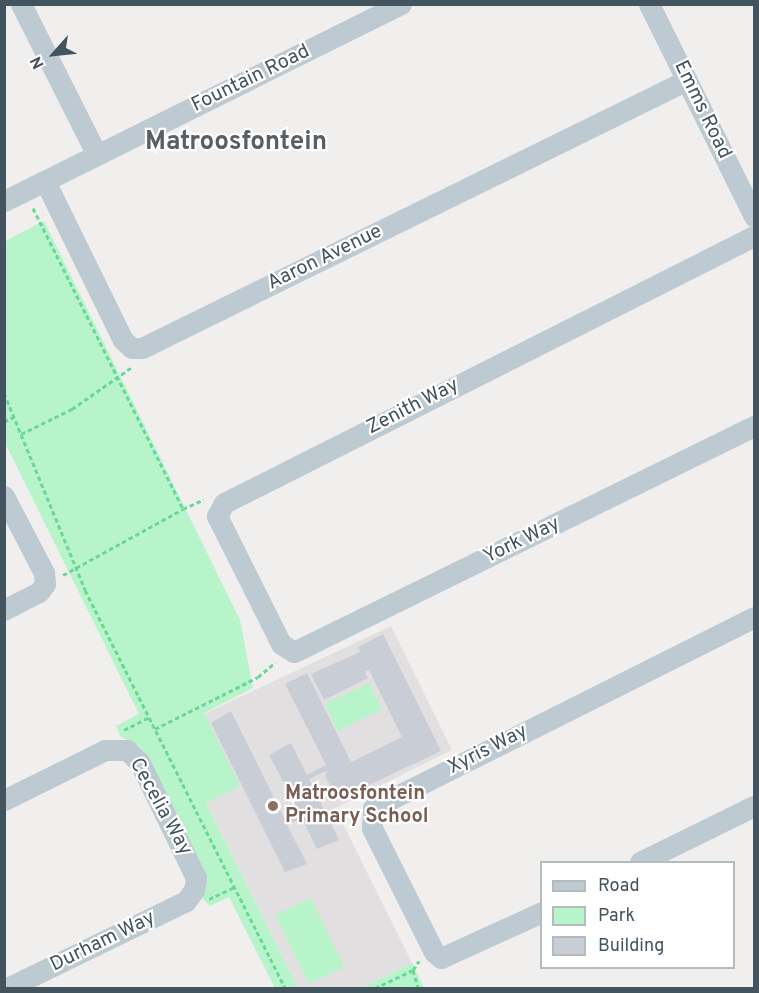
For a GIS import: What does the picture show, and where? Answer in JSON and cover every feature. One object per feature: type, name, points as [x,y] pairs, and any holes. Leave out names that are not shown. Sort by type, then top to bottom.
[{"type":"street","points":[[21,4],[97,155]]},
{"type":"street","name":"Fountain Road","points":[[4,201],[401,4]]},
{"type":"street","name":"Emms Road","points":[[649,4],[754,216]]},
{"type":"street","name":"Aaron Avenue","points":[[45,181],[123,340],[132,348],[142,348],[687,80]]},
{"type":"street","name":"Zenith Way","points":[[289,652],[281,644],[219,520],[218,511],[224,502],[754,236]]},
{"type":"street","name":"York Way","points":[[289,652],[300,650],[754,426]]},
{"type":"street","points":[[4,496],[44,573],[45,584],[39,592],[4,610]]},
{"type":"street","name":"Xyris Way","points":[[432,958],[434,952],[372,828],[373,808],[754,617]]},
{"type":"street","name":"Cecelia Way","points":[[4,800],[105,750],[128,750],[140,763],[195,872],[197,897]]},
{"type":"street","points":[[642,861],[754,806]]},
{"type":"street","name":"Durham Way","points":[[8,988],[197,897]]},
{"type":"street","points":[[432,958],[450,957],[540,913]]},
{"type":"path","points":[[31,204],[183,509]]},
{"type":"path","points":[[21,434],[72,409],[116,375],[142,362]]},
{"type":"path","points":[[4,393],[76,568],[285,988]]},
{"type":"path","points":[[4,422],[14,417]]},
{"type":"path","points":[[76,568],[211,496]]},
{"type":"path","points":[[155,729],[258,676],[289,652]]},
{"type":"path","points":[[116,734],[149,717]]},
{"type":"path","points":[[197,897],[235,887]]},
{"type":"path","points":[[375,988],[432,958]]},
{"type":"path","points":[[413,970],[418,988]]},
{"type":"shaded area","name":"Matroosfontein Primary School","points":[[391,626],[452,750],[335,808],[412,963],[361,988],[298,988],[170,730]]},
{"type":"green space","points":[[44,221],[240,620],[253,688],[204,713],[240,786],[206,803],[298,988],[275,988],[229,897],[210,906],[202,898],[206,887],[203,873],[140,746],[121,737],[116,726],[139,714],[5,443],[5,241]]},
{"type":"green space","points":[[369,683],[382,709],[338,731],[325,704]]},
{"type":"green space","points":[[311,898],[344,967],[309,984],[275,915]]},
{"type":"green space","points":[[412,963],[424,988],[361,988]]},
{"type":"building","points":[[383,634],[441,751],[337,800],[325,775],[328,770],[309,779],[339,840],[317,849],[302,818],[287,825],[307,864],[285,872],[211,723],[231,711],[285,820],[300,813],[269,755],[291,743],[307,775],[326,765],[285,684],[307,673],[351,762],[402,737],[369,670],[365,672],[368,678],[324,700],[311,674],[360,652],[358,647]]},
{"type":"place","name":"Matroosfontein Primary School","points":[[273,806]]},
{"type":"district","name":"Matroosfontein","points":[[236,143]]}]
